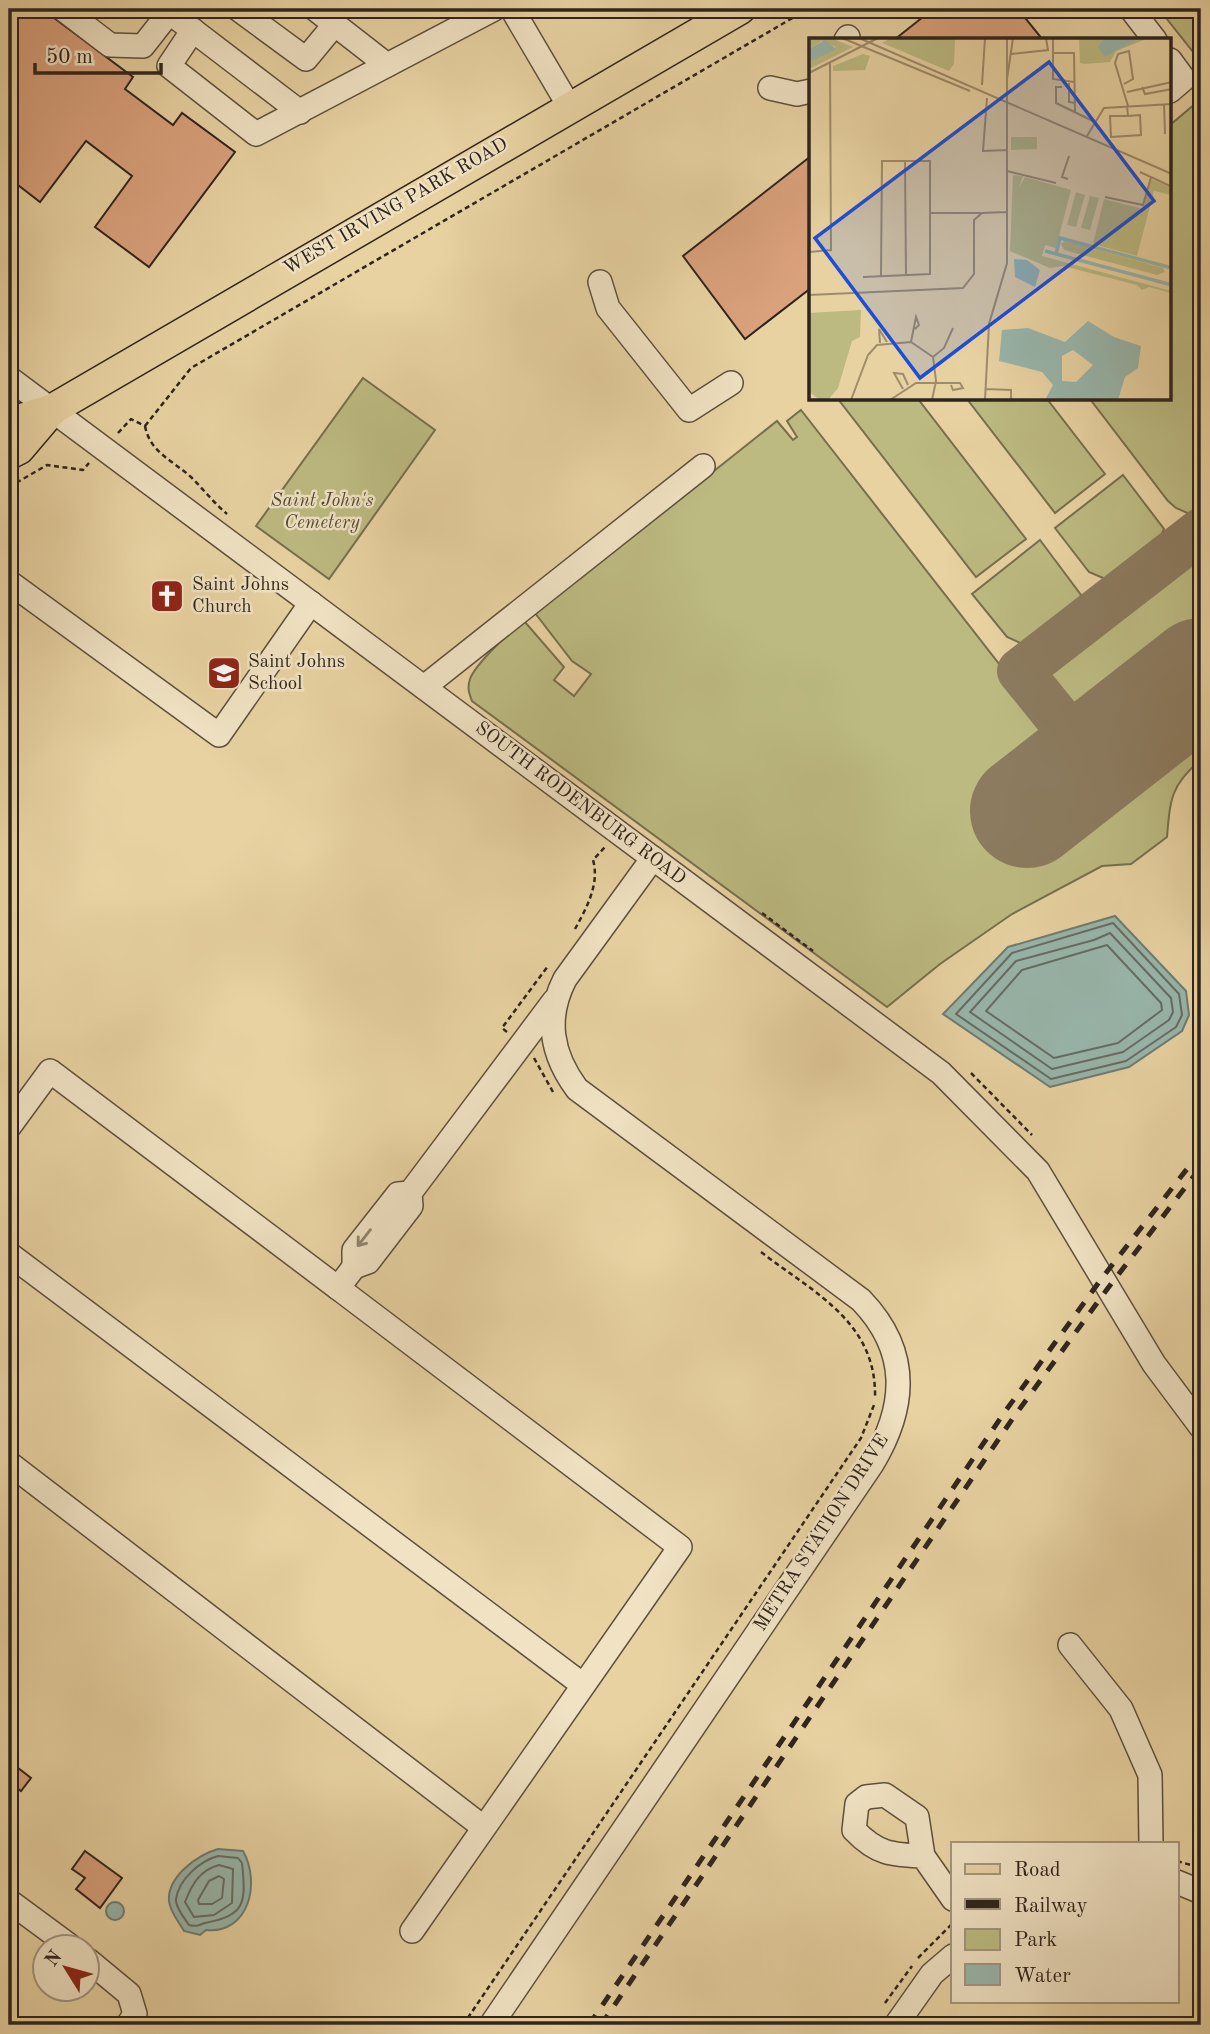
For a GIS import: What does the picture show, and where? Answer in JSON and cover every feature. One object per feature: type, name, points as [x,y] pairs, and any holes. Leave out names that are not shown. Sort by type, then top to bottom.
[{"type":"main road","name":"WEST IRVING PARK ROAD","points":[[9,423],[53,409],[569,106],[740,9]]},
{"type":"main road","name":"WEST IRVING PARK ROAD","points":[[9,454],[19,449],[53,409]]},
{"type":"street","points":[[63,9],[110,44],[132,46],[144,46],[171,11],[300,112]]},
{"type":"street","points":[[238,9],[306,58],[335,24]]},
{"type":"street","points":[[315,9],[387,65]]},
{"type":"street","points":[[193,30],[169,65],[256,134],[494,9]]},
{"type":"street","points":[[512,9],[569,106]]},
{"type":"street","points":[[1131,9],[1153,38]]},
{"type":"street","points":[[1172,63],[1184,79],[1172,89]]},
{"type":"street","points":[[769,89],[797,94],[809,91]]},
{"type":"street","points":[[600,282],[608,308],[689,410],[731,383]]},
{"type":"street","name":"SOUTH RODENBURG ROAD","points":[[9,378],[941,1073],[1038,1171],[1154,1364],[1201,1427]]},
{"type":"street","points":[[424,687],[703,466]]},
{"type":"street","points":[[9,582],[219,735],[311,603]]},
{"type":"street","name":"METRA STATION DRIVE","points":[[491,2025],[872,1464],[889,1435],[897,1390],[897,1368],[891,1341],[878,1319],[861,1300],[577,1089],[566,1074],[556,1051],[551,1025],[554,1001],[565,979],[653,858]]},
{"type":"street","points":[[338,1288],[354,1267],[354,1250],[398,1194],[411,1193],[554,1001]]},
{"type":"street","points":[[9,1128],[50,1071],[680,1547],[412,1931]]},
{"type":"street","points":[[9,1254],[583,1685]]},
{"type":"street","points":[[9,1463],[483,1827]]},
{"type":"street","points":[[1070,1645],[1121,1709],[1150,1775],[1151,1842]]},
{"type":"street","points":[[923,1856],[951,1896]]},
{"type":"street","points":[[1178,1882],[1201,1892]]},
{"type":"street","points":[[9,1901],[50,1932]]},
{"type":"street","points":[[896,2025],[932,1974],[951,1958]]},
{"type":"street","points":[[102,1970],[130,1994],[135,2014],[128,2025]]},
{"type":"path","points":[[131,419],[145,426],[191,368],[808,9]]},
{"type":"path","points":[[9,487],[47,465],[83,470]]},
{"type":"path","points":[[571,936],[591,893],[596,875],[593,860],[600,854]]},
{"type":"path","points":[[509,1033],[502,1028],[551,962]]},
{"type":"path","points":[[532,1052],[540,1072],[562,1100]]},
{"type":"path","points":[[463,2025],[861,1438],[870,1418],[876,1398],[876,1378],[865,1343],[858,1332],[835,1308],[758,1250]]},
{"type":"path","points":[[1178,1861],[1201,1868]]},
{"type":"green space","points":[[1159,9],[1196,9],[1201,16],[1201,62]]},
{"type":"green space","points":[[1201,99],[1201,512],[1192,515],[1168,501],[1092,401],[1172,401],[1172,123]]},
{"type":"green space","name":"Saint John's Cemetery","points":[[363,378],[435,430],[329,579],[256,526]]},
{"type":"green space","points":[[840,401],[920,401],[1026,539],[976,577]]},
{"type":"green space","points":[[969,401],[1049,401],[1105,474],[1055,513]]},
{"type":"green space","points":[[801,410],[1057,738],[997,785],[1044,846],[1201,724],[1201,760],[1183,777],[1174,794],[1167,837],[1131,864],[1102,866],[1012,914],[940,964],[887,1007],[472,701],[469,690],[473,673],[486,656],[525,622],[564,667],[554,680],[574,696],[591,674],[572,661],[535,613],[777,421],[793,440],[797,437],[787,421]]},
{"type":"green space","points":[[1123,475],[1164,529],[1157,545],[1110,581],[1089,572],[1055,528]]},
{"type":"green space","points":[[1040,540],[1081,595],[1074,611],[1027,646],[1007,637],[972,594]]},
{"type":"green space","points":[[1201,550],[1201,626],[1097,705],[1078,704],[1057,692],[1052,666]]},
{"type":"water","points":[[1115,916],[1186,991],[1189,1015],[1182,1031],[1129,1067],[1050,1087],[943,1014],[1008,947]]},
{"type":"water","points":[[218,1849],[243,1851],[251,1877],[247,1904],[232,1924],[221,1929],[206,1930],[200,1935],[184,1931],[169,1901],[173,1884],[185,1868],[201,1856]]},
{"type":"water","points":[[115,1902],[121,1905],[124,1911],[121,1917],[115,1920],[109,1917],[106,1911],[109,1905]]},
{"type":"building","points":[[9,9],[42,9],[133,77],[125,89],[173,125],[182,113],[235,152],[149,267],[95,227],[132,176],[86,141],[40,202],[9,178]]},
{"type":"building","points":[[933,9],[1018,9],[1041,38],[897,38]]},
{"type":"building","points":[[809,158],[809,290],[745,339],[683,256]]},
{"type":"building","points":[[9,1761],[31,1778],[21,1791],[9,1782]]},
{"type":"building","points":[[85,1851],[122,1878],[100,1908],[76,1889],[85,1878],[72,1869]]},
{"type":"taxiway","points":[[1092,760],[1020,671],[1201,531]]},
{"type":"runway","points":[[1027,811],[1201,675]]},
{"type":"railway","points":[[589,2025],[1004,1413],[1102,1278],[1201,1151]]},
{"type":"railway","points":[[601,2025],[1013,1418],[1194,1176]]},
{"type":"place","name":"Saint Johns Church","points":[[167,596]]},
{"type":"place","name":"Saint Johns School","points":[[224,673]]}]
